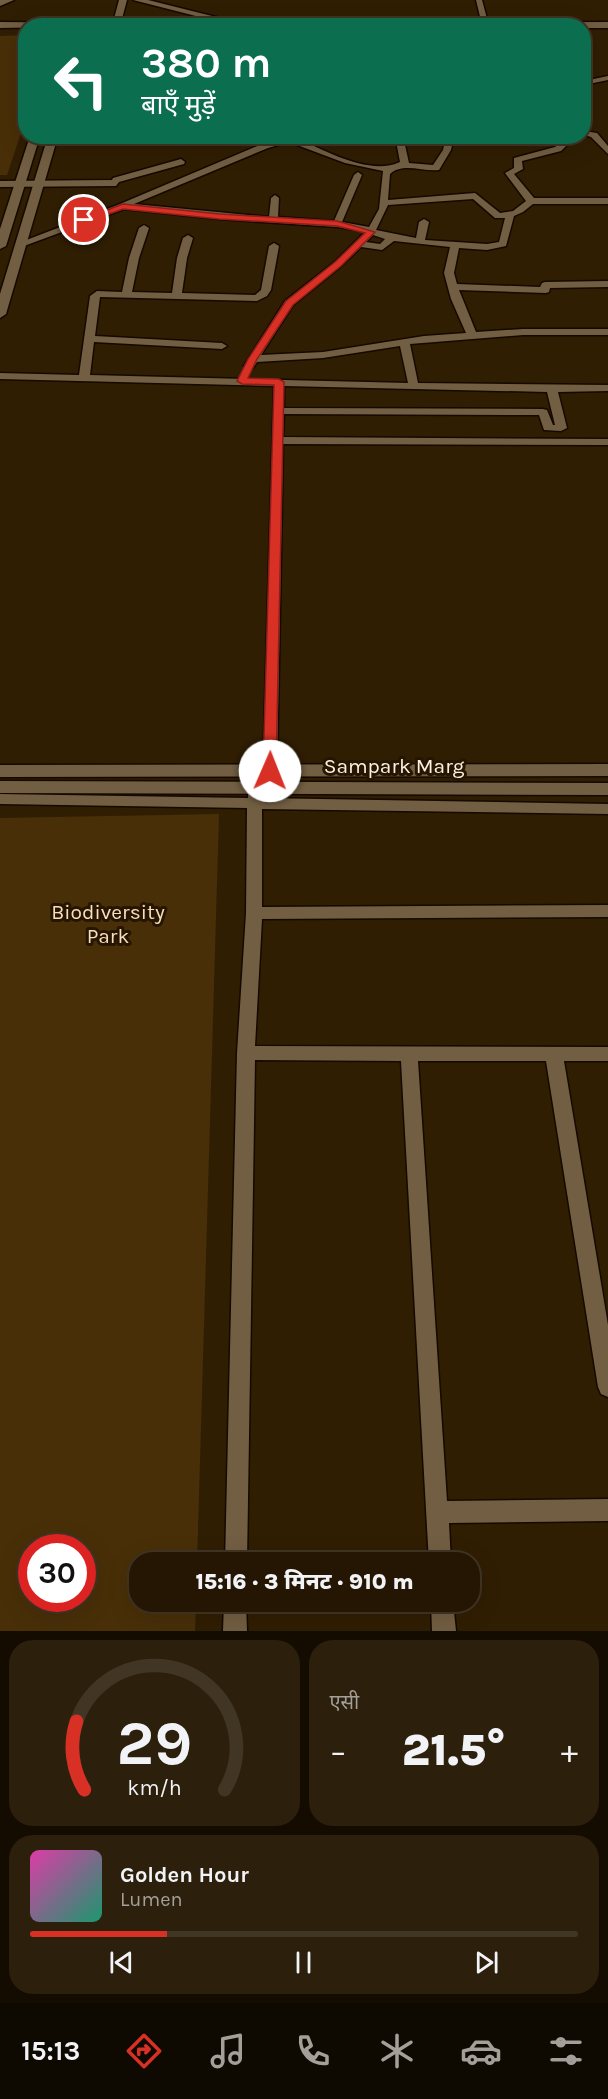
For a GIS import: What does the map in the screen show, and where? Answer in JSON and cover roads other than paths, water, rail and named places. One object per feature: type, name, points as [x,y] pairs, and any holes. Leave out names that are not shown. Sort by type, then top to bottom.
[{"type":"street","points":[[0,3],[10,0]]},
{"type":"street","points":[[118,18],[123,0]]},
{"type":"street","points":[[137,0],[214,18]]},
{"type":"street","points":[[479,0],[484,18]]},
{"type":"street","points":[[0,27],[18,26]]},
{"type":"street","points":[[0,27],[18,28]]},
{"type":"street","points":[[591,27],[608,27]]},
{"type":"street","points":[[591,28],[608,27]]},
{"type":"street","points":[[591,82],[608,78]]},
{"type":"street","points":[[591,134],[608,151]]},
{"type":"street","points":[[0,246],[32,144]]},
{"type":"street","points":[[0,314],[50,144]]},
{"type":"street","points":[[0,184],[38,184],[124,190],[270,144]]},
{"type":"street","points":[[302,144],[348,162],[389,170],[403,165],[436,168],[448,144]]},
{"type":"street","points":[[401,144],[405,161],[403,165]]},
{"type":"street","points":[[531,201],[508,173],[519,170],[516,161],[519,159],[562,144]]},
{"type":"street","points":[[124,190],[181,162]]},
{"type":"street","points":[[114,168],[124,190],[123,206]]},
{"type":"street","points":[[242,381],[252,359],[290,303],[338,264],[371,232],[383,209],[386,173],[389,170]]},
{"type":"street","points":[[337,224],[358,175]]},
{"type":"street","points":[[384,203],[475,196],[498,216],[510,216],[525,209],[531,201]]},
{"type":"street","points":[[273,220],[275,198]]},
{"type":"street","points":[[531,201],[608,201]]},
{"type":"street","points":[[21,244],[123,206],[337,224],[391,238],[455,245],[500,246],[504,242],[510,216]]},
{"type":"street","points":[[420,242],[424,222]]},
{"type":"street","points":[[127,294],[134,258],[144,228]]},
{"type":"street","points":[[177,295],[182,258],[188,238]]},
{"type":"street","points":[[359,244],[382,247],[391,238]]},
{"type":"street","points":[[455,245],[449,273],[473,336]]},
{"type":"street","points":[[84,377],[95,296],[100,293],[261,297],[266,290],[274,246]]},
{"type":"street","points":[[453,287],[546,290],[545,285],[608,284]]},
{"type":"street","points":[[252,359],[323,356],[404,342],[523,332],[608,332]]},
{"type":"street","points":[[90,339],[222,346]]},
{"type":"street","points":[[404,342],[414,387]]},
{"type":"street","points":[[0,376],[414,387],[608,388]]},
{"type":"street","points":[[270,771],[279,382]]},
{"type":"street","points":[[279,411],[543,412],[548,428],[561,428],[552,389]]},
{"type":"street","points":[[278,440],[608,442]]},
{"type":"street","name":"Sampark Marg","points":[[0,771],[608,770]]},
{"type":"street","name":"Sampark Marg","points":[[0,787],[256,795],[608,789]]},
{"type":"street","points":[[236,1552],[246,1053],[254,913],[256,795]]},
{"type":"street","points":[[0,799],[256,795],[608,809]]},
{"type":"street","points":[[254,913],[608,911]]},
{"type":"street","points":[[246,1053],[608,1054]]},
{"type":"street","points":[[409,1053],[439,1552]]},
{"type":"street","points":[[554,1054],[608,1387]]},
{"type":"street","points":[[437,1512],[608,1510]]},
{"type":"street","points":[[235,1612],[235,1631]]},
{"type":"street","points":[[443,1612],[444,1631]]},
{"type":"park label","name":"Biodiversity Park","points":[[108,924]]}]
